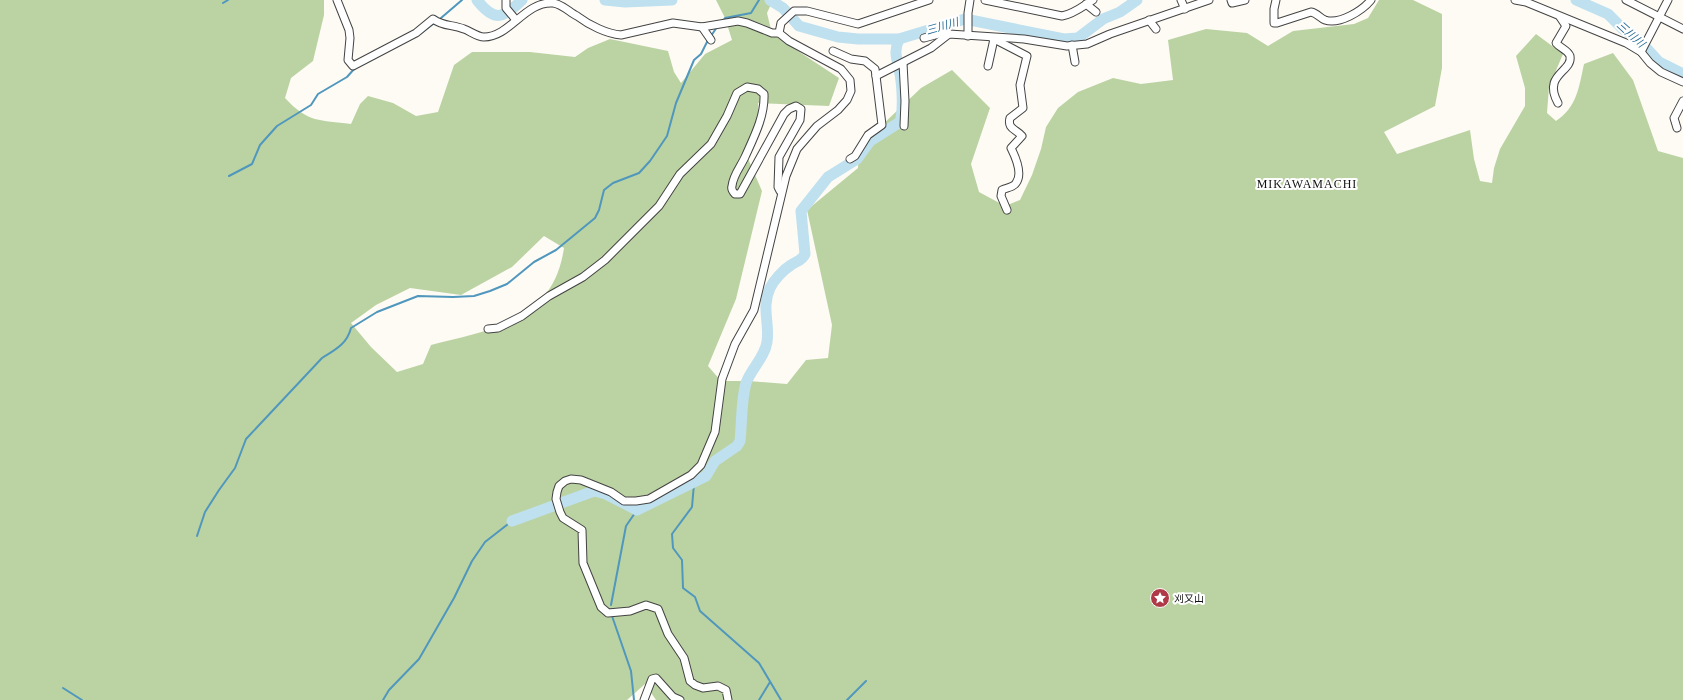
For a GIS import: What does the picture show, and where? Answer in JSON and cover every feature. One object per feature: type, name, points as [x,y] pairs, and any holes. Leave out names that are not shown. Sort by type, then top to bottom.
[{"type":"street","points":[[337,0],[349,30],[350,43],[348,60],[353,66],[416,33],[433,19],[442,25],[464,29],[482,37],[491,36],[499,32],[515,18],[534,8],[551,3],[558,4],[577,17],[613,34],[622,35],[673,23],[702,27],[738,21],[772,33],[779,33],[789,41],[841,69],[850,80],[851,91],[847,100],[838,110],[817,126],[797,149],[781,192],[754,310],[735,344],[722,379],[715,432],[701,465],[691,475],[649,499],[624,501],[611,492],[581,480],[571,479],[559,486],[556,500],[563,518],[582,530],[583,563],[601,607],[608,613],[630,611],[646,605],[658,610],[668,634],[684,658],[690,681],[703,688],[718,686],[726,690],[728,700]]},
{"type":"street","points":[[506,0],[506,8],[515,18]]},
{"type":"street","points":[[779,33],[781,23],[784,18],[794,11],[807,11],[858,24],[929,0]]},
{"type":"street","points":[[968,32],[970,0]]},
{"type":"street","points":[[985,0],[1062,16],[1069,15],[1088,2],[1096,12]]},
{"type":"street","points":[[1181,0],[1185,9]]},
{"type":"street","points":[[924,38],[946,32],[949,34],[968,32],[992,38],[1072,45],[1087,44],[1149,20],[1209,0]]},
{"type":"street","points":[[1231,0],[1232,2],[1245,0]]},
{"type":"street","points":[[1276,0],[1273,19],[1274,23],[1311,12],[1324,20],[1341,19],[1362,8],[1371,0]]},
{"type":"street","points":[[1515,0],[1527,1],[1560,17],[1619,40],[1642,52],[1650,63],[1661,72],[1683,82]]},
{"type":"street","points":[[1626,0],[1683,29]]},
{"type":"street","points":[[1642,52],[1658,17],[1662,15],[1668,0]]},
{"type":"street","points":[[1558,103],[1553,94],[1553,87],[1570,61],[1570,55],[1556,43],[1566,26],[1560,17]]},
{"type":"street","points":[[1149,20],[1156,29]]},
{"type":"street","points":[[702,27],[709,37]]},
{"type":"street","points":[[876,76],[931,48],[949,34]]},
{"type":"street","points":[[988,66],[992,38]]},
{"type":"street","points":[[992,38],[1026,56],[1020,85],[1023,108],[1010,118],[1009,123],[1009,126],[1022,136],[1011,148],[1018,165],[1018,180],[1014,185],[1002,190],[1001,196],[1007,210]]},
{"type":"street","points":[[1072,45],[1075,62]]},
{"type":"street","points":[[833,51],[851,59],[864,61],[875,68],[882,125],[868,135],[855,156],[850,159]]},
{"type":"street","points":[[902,63],[905,101],[904,126]]},
{"type":"street","points":[[488,329],[498,328],[522,316],[583,277],[605,260],[659,206],[680,174],[711,144],[727,116],[737,93],[747,87],[754,87],[764,94],[764,110],[756,132],[735,176],[732,191],[735,194],[740,194],[784,114],[789,109],[796,106],[801,109],[800,120],[779,158],[778,187],[781,192]]},
{"type":"street","points":[[1677,128],[1674,118],[1683,101]]},
{"type":"street","points":[[644,700],[652,679],[656,678],[673,697],[680,700]]},
{"type":"street","points":[[648,692],[648,700]]},
{"type":"green space","points":[[0,0],[324,0],[324,15],[313,61],[291,78],[285,98],[301,112],[315,119],[351,124],[360,104],[368,96],[393,103],[416,116],[438,112],[454,65],[472,52],[530,52],[575,57],[588,48],[610,39],[668,51],[674,72],[681,83],[705,54],[732,40],[725,18],[716,0],[773,0],[767,13],[772,34],[839,78],[829,106],[758,103],[760,134],[746,154],[762,191],[736,299],[708,366],[721,381],[749,381],[787,384],[806,360],[828,358],[832,325],[807,210],[858,168],[859,147],[921,88],[952,70],[990,108],[971,164],[979,192],[1005,206],[1020,200],[1032,175],[1041,149],[1046,127],[1058,108],[1078,92],[1113,78],[1141,84],[1173,80],[1168,40],[1206,29],[1247,33],[1268,46],[1293,31],[1354,24],[1368,18],[1379,0],[1413,0],[1442,14],[1442,68],[1435,106],[1384,132],[1397,154],[1470,130],[1474,159],[1480,181],[1492,183],[1494,168],[1500,149],[1525,106],[1525,88],[1516,56],[1536,34],[1563,54],[1549,87],[1547,113],[1556,121],[1569,109],[1573,103],[1584,64],[1613,53],[1633,80],[1658,151],[1683,158],[1683,700],[656,700],[645,684],[627,700],[0,700]],"holes":[[[544,236],[564,248],[558,273],[547,292],[533,307],[517,318],[497,327],[476,334],[431,345],[423,364],[397,372],[371,347],[351,323],[376,305],[410,288],[461,295],[512,267]]]},
{"type":"waterway","points":[[223,3],[228,0]]},
{"type":"waterway","points":[[441,18],[462,0]]},
{"type":"waterway","name":"三川川","points":[[477,0],[483,7],[494,15],[504,14],[522,0]]},
{"type":"waterway","name":"三川川","points":[[605,0],[625,2],[672,0]]},
{"type":"waterway","points":[[722,22],[725,18],[751,13],[759,0]]},
{"type":"waterway","name":"三川川","points":[[770,0],[783,8],[799,26],[838,37],[858,39],[899,39],[965,19],[1064,39],[1078,38],[1103,19],[1120,12],[1137,0]]},
{"type":"waterway","name":"三川川","points":[[1576,0],[1608,14],[1623,29],[1638,39],[1659,62],[1683,74]]},
{"type":"waterway","points":[[420,34],[433,24]]},
{"type":"waterway","points":[[711,36],[717,27]]},
{"type":"waterway","points":[[512,521],[594,491],[606,494],[637,510],[706,476],[715,461],[737,446],[740,441],[742,405],[746,383],[764,353],[767,342],[767,295],[779,275],[788,267],[801,260],[805,254],[801,211],[828,177],[857,159],[870,141],[900,122],[902,110],[902,88],[896,54],[896,47],[899,39]]},
{"type":"waterway","points":[[197,536],[205,512],[235,468],[246,439],[322,358],[336,349],[347,338],[351,328],[377,312],[418,296],[474,296],[507,284],[534,262],[556,250],[595,218],[599,210],[604,190],[613,183],[639,173],[650,161],[667,136],[676,103],[694,60],[701,54],[708,40]]},
{"type":"waterway","points":[[229,176],[252,164],[260,145],[277,126],[311,105],[318,94],[347,77],[355,68]]},
{"type":"waterway","points":[[694,484],[692,507],[672,534],[673,548],[682,560],[683,588],[695,597],[700,611],[759,663],[781,700]]},
{"type":"waterway","points":[[611,605],[626,526],[637,510]]},
{"type":"waterway","points":[[383,700],[389,690],[419,659],[454,598],[472,561],[485,542],[512,521]]},
{"type":"waterway","points":[[612,616],[631,671],[634,700]]},
{"type":"waterway","points":[[847,700],[866,681]]},
{"type":"waterway","points":[[759,700],[770,682]]},
{"type":"waterway","points":[[63,688],[82,700]]},
{"type":"place","name":"刈又山","points":[[1160,598]]},
{"type":"district","name":"MIKAWAMACHI","points":[[1307,184]]}]
